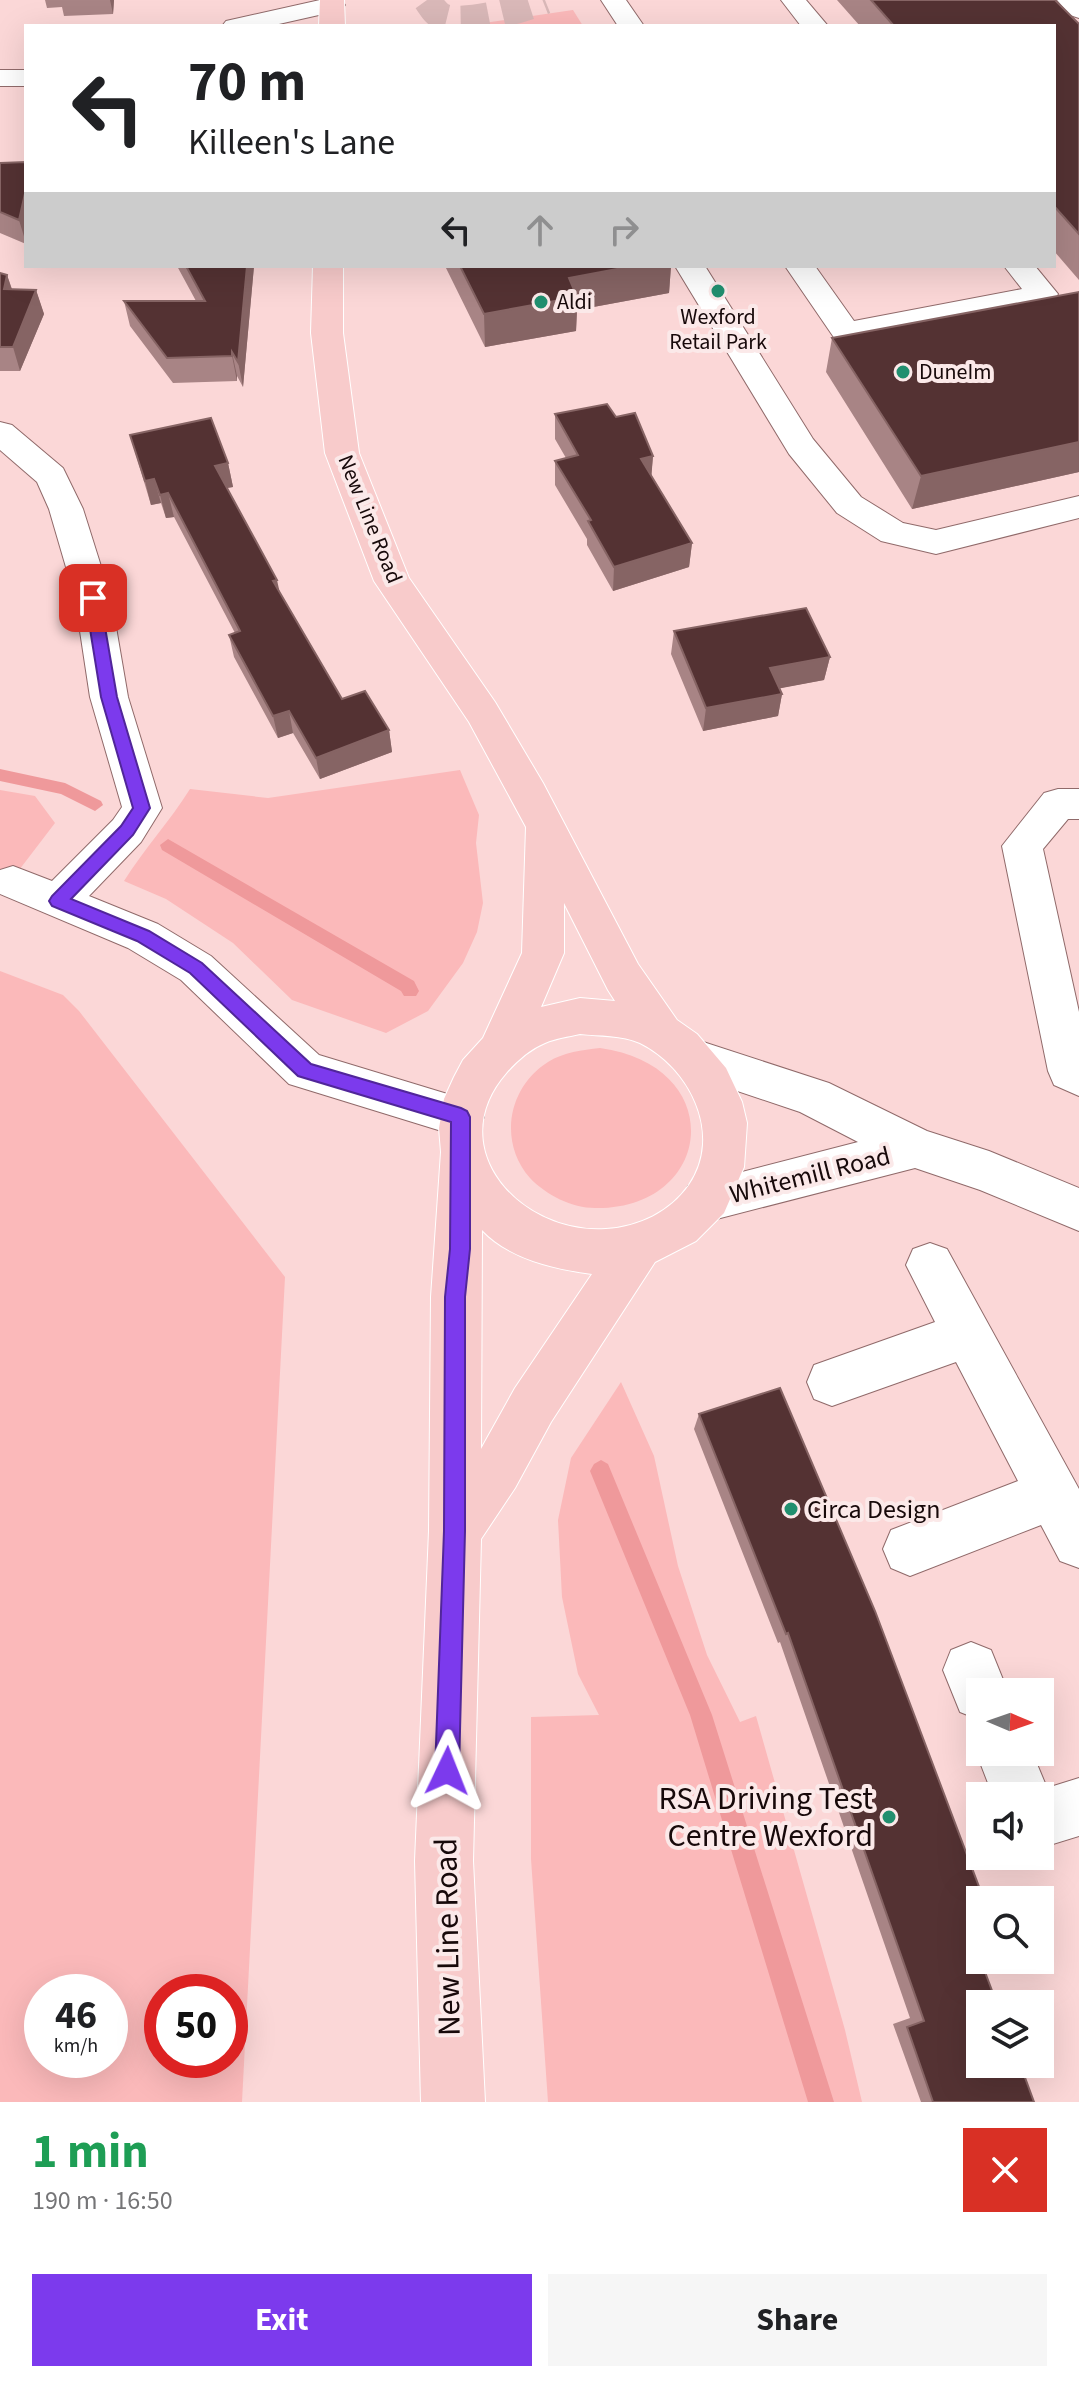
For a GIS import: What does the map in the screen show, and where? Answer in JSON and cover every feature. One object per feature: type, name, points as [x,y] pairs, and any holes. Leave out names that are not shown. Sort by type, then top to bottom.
[{"type":"main road","name":"New Line Road","points":[[328,268],[327,333],[342,453],[392,581],[482,712],[623,977],[678,1046]]},
{"type":"main road","name":"New Line Road","points":[[501,1047],[543,953],[545,826]]},
{"type":"main road","points":[[580,1016],[622,1019],[678,1046],[717,1091],[727,1129],[723,1167],[705,1201],[676,1229],[637,1248],[594,1254],[550,1246],[510,1225],[479,1194],[461,1136],[474,1079],[501,1047],[537,1026],[580,1016]]},
{"type":"main road","name":"New Line Road","points":[[453,2102],[444,1861],[455,1531],[455,1297],[461,1136]]},
{"type":"main road","points":[[455,1531],[497,1470],[533,1405],[637,1248]]},
{"type":"street","points":[[613,0],[630,24]]},
{"type":"street","points":[[793,0],[813,24]]},
{"type":"street","points":[[1069,0],[1079,10]]},
{"type":"street","points":[[235,11],[332,10]]},
{"type":"street","points":[[0,78],[24,78]]},
{"type":"street","points":[[691,268],[801,446],[849,505],[893,533],[936,542],[1079,507]]},
{"type":"street","points":[[801,268],[846,332],[1043,294],[1021,268]]},
{"type":"street","points":[[0,432],[51,476],[66,509],[83,556],[109,697],[142,808],[127,831],[58,901]]},
{"type":"street","points":[[1079,804],[1058,804],[1022,846],[1070,1071],[1079,1077]]},
{"type":"street","points":[[13,882],[143,936],[196,968],[305,1070],[461,1136]]},
{"type":"street","name":"Whitemill Road","points":[[678,1046],[813,1097],[915,1148],[989,1172],[1079,1210]]},
{"type":"street","name":"Whitemill Road","points":[[705,1201],[915,1148]]},
{"type":"street","points":[[930,1265],[1079,1542]]},
{"type":"street","points":[[832,1382],[967,1334]]},
{"type":"street","points":[[910,1549],[1053,1494]]},
{"type":"street","points":[[1054,1815],[1079,1807]]},
{"type":"shaded area","points":[[573,10],[582,24],[477,24]]},
{"type":"shaded area","points":[[460,770],[479,815],[476,843],[483,903],[477,932],[463,963],[428,1011],[386,1033],[292,1000],[233,943],[166,899],[124,881],[190,789],[268,798]]},
{"type":"shaded area","points":[[0,790],[35,796],[55,823],[0,895]]},
{"type":"shaded area","points":[[0,971],[63,995],[79,1011],[285,1277],[248,1987],[248,1974],[144,1974],[144,2078],[243,2078],[242,2102],[0,2102]]},
{"type":"shaded area","points":[[600,1048],[642,1060],[671,1081],[687,1107],[691,1136],[683,1163],[664,1186],[635,1202],[595,1208],[569,1203],[536,1184],[520,1164],[511,1132],[516,1100],[534,1073],[560,1056]]},
{"type":"shaded area","points":[[621,1382],[654,1456],[678,1566],[707,1655],[740,1722],[756,1716],[845,2030],[862,2102],[548,2102],[531,1859],[531,1717],[599,1715],[578,1674],[562,1597],[558,1520],[571,1458]]},
{"type":"building","points":[[871,0],[1055,0],[1079,24],[1079,234],[1056,208],[1056,24],[892,24]]},
{"type":"building","points":[[24,162],[24,198],[19,220],[0,212],[0,163]]},
{"type":"building","points":[[187,268],[247,268],[238,362],[232,352],[232,356],[167,358],[124,301],[205,301]]},
{"type":"building","points":[[461,268],[622,268],[569,278],[577,297],[484,314]]},
{"type":"building","points":[[0,273],[7,275],[4,289],[36,290],[13,347],[0,347]]},
{"type":"building","points":[[1079,292],[1079,442],[921,476],[832,338]]},
{"type":"building","points":[[607,404],[616,417],[635,413],[653,456],[641,459],[692,543],[614,567],[588,521],[591,520],[555,461],[578,455],[555,414]]},
{"type":"building","points":[[211,418],[228,463],[215,466],[277,580],[273,581],[342,699],[365,691],[389,730],[316,758],[289,711],[273,716],[229,635],[240,631],[168,493],[160,495],[154,479],[145,481],[130,435]]},
{"type":"building","points":[[806,608],[830,657],[770,668],[782,694],[706,708],[674,631]]},
{"type":"building","points":[[780,1388],[875,1611],[966,1852],[966,1870],[973,1870],[979,1886],[966,1886],[966,1974],[986,1974],[992,1990],[966,1990],[966,2078],[1025,2078],[1034,2102],[933,2102],[907,2027],[924,2021],[788,1633],[699,1414]]},
{"type":"waterway","points":[[0,775],[65,789],[95,805]]},
{"type":"waterway","points":[[168,845],[408,986],[410,991]]},
{"type":"waterway","points":[[601,1471],[701,1715],[821,2102]]},
{"type":"tunnel","points":[[427,0],[439,15],[455,20],[495,15],[545,0]]},
{"type":"place","name":"Wexford Retail Park","points":[[718,291]]},
{"type":"place","name":"Aldi","points":[[541,302]]},
{"type":"place","name":"DuneIm","points":[[903,372]]},
{"type":"place","name":"Circa Design","points":[[791,1509]]},
{"type":"place","name":"RSA Driving Test Centre Wexford","points":[[889,1817]]},
{"type":"route","points":[[93,598],[109,697],[142,808],[127,831],[58,901],[143,936],[196,968],[305,1070],[461,1117],[460,1249],[455,1297],[455,1531],[447,1771]]}]
